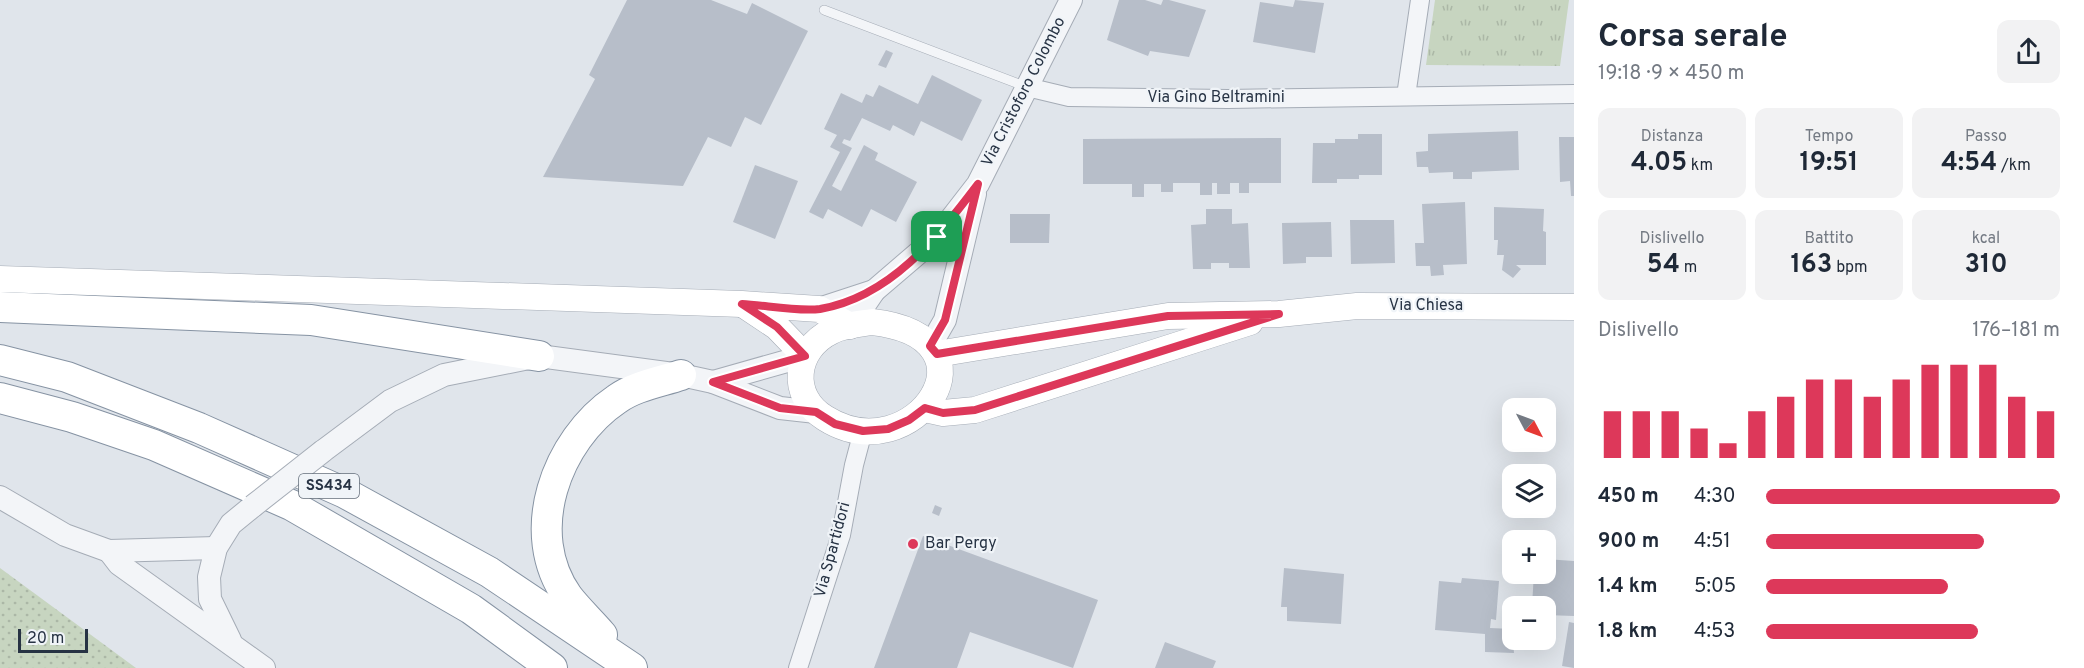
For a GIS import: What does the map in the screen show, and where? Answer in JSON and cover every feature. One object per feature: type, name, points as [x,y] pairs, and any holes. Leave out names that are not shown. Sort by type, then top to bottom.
[{"type":"highway","points":[[0,307],[311,320],[539,356]]},
{"type":"highway","name":"SS434","points":[[0,360],[78,381],[199,428],[345,493],[489,572],[632,668]]},
{"type":"highway","points":[[632,668],[567,596],[551,560],[546,517],[553,484],[565,457],[588,424],[617,398],[681,375]]},
{"type":"highway","points":[[0,398],[72,417],[154,445],[291,505],[471,609],[552,668]]},
{"type":"highway","points":[[471,609],[537,668]]},
{"type":"main road","points":[[0,279],[742,304],[819,309],[850,326]]},
{"type":"main road","points":[[742,304],[777,327],[805,356]]},
{"type":"main road","name":"Via Chiesa","points":[[1279,314],[1357,306],[1574,307]]},
{"type":"main road","points":[[934,350],[1168,316],[1279,314]]},
{"type":"main road","points":[[925,408],[943,413],[975,410],[1279,314]]},
{"type":"main road","points":[[872,322],[893,324],[914,332],[934,350],[941,373],[937,393],[925,408],[909,420],[888,429],[863,431],[835,424],[816,412],[804,398],[800,385],[800,370],[805,356],[832,330],[872,322]]},
{"type":"street","name":"Via Cristoforo Colombo","points":[[850,326],[874,291],[937,237],[978,184],[1071,0]]},
{"type":"street","points":[[1406,96],[1420,0]]},
{"type":"street","name":"Via Gino Beltramini","points":[[1027,87],[1070,97],[1228,99],[1574,94]]},
{"type":"street","name":"Via Cristoforo Colombo","points":[[934,350],[945,320],[978,184]]},
{"type":"street","points":[[819,309],[874,291]]},
{"type":"street","points":[[232,644],[210,598],[209,577],[216,548],[231,524],[390,401],[444,375],[539,356],[681,375],[713,382],[780,408],[816,412]]},
{"type":"street","points":[[713,382],[805,356]]},
{"type":"street","name":"Via Spartidori","points":[[798,668],[841,535],[863,431]]},
{"type":"street","points":[[0,497],[65,535],[109,551],[216,548]]},
{"type":"street","points":[[109,551],[119,564],[264,668]]},
{"type":"lane","points":[[824,10],[1027,87]]},
{"type":"green space","points":[[1435,0],[1569,0],[1560,66],[1426,65]]},
{"type":"green space","points":[[0,568],[136,668],[0,668]]},
{"type":"building","points":[[627,0],[711,0],[747,14],[752,3],[808,31],[761,125],[745,117],[731,147],[708,137],[683,186],[543,177],[595,79],[589,75]]},
{"type":"building","points":[[1119,0],[1145,0],[1161,5],[1163,0],[1169,0],[1206,10],[1189,57],[1150,51],[1148,56],[1107,40]]},
{"type":"building","points":[[1295,0],[1324,3],[1315,53],[1253,42],[1260,2],[1293,7]]},
{"type":"building","points":[[886,50],[893,53],[886,68],[878,65]]},
{"type":"building","points":[[932,75],[982,100],[962,141],[921,121],[914,136],[893,125],[890,131],[862,118],[850,141],[844,139],[842,143],[852,148],[832,186],[841,191],[864,145],[878,153],[875,160],[917,182],[896,222],[871,209],[862,227],[828,209],[823,219],[809,212],[840,152],[830,147],[837,135],[824,129],[841,93],[862,103],[866,94],[873,97],[879,85],[918,104]]},
{"type":"building","points":[[1518,131],[1519,170],[1472,172],[1472,179],[1453,179],[1453,172],[1429,173],[1428,167],[1417,167],[1416,152],[1428,151],[1428,134]]},
{"type":"building","points":[[1358,134],[1382,134],[1382,175],[1359,175],[1359,179],[1337,179],[1337,183],[1312,183],[1313,143],[1335,143],[1335,139],[1358,139]]},
{"type":"building","points":[[1559,137],[1574,137],[1574,196],[1571,196],[1570,181],[1560,182]]},
{"type":"building","points":[[1281,138],[1281,183],[1249,183],[1249,193],[1239,193],[1239,183],[1230,183],[1230,194],[1217,194],[1217,183],[1212,183],[1212,195],[1200,195],[1200,183],[1173,183],[1173,192],[1161,192],[1161,184],[1144,184],[1144,197],[1132,197],[1132,184],[1083,184],[1083,139]]},
{"type":"building","points":[[755,165],[798,181],[775,239],[733,222]]},
{"type":"building","points":[[1465,202],[1467,264],[1443,265],[1444,275],[1431,276],[1430,266],[1416,266],[1415,243],[1424,243],[1422,204]]},
{"type":"building","points":[[1494,207],[1544,209],[1546,265],[1516,265],[1521,269],[1513,278],[1502,270],[1504,255],[1497,255],[1498,240],[1494,240]]},
{"type":"building","points":[[1206,209],[1232,209],[1232,224],[1248,223],[1250,268],[1229,268],[1229,263],[1211,263],[1211,269],[1193,269],[1191,225],[1206,224]]},
{"type":"building","points":[[1010,214],[1050,214],[1049,243],[1010,243]]},
{"type":"building","points":[[1350,220],[1394,220],[1395,263],[1351,264]]},
{"type":"building","points":[[1331,222],[1332,257],[1306,257],[1306,263],[1283,264],[1282,223]]},
{"type":"building","points":[[935,505],[942,508],[939,516],[932,513]]},
{"type":"building","points":[[923,536],[1098,600],[1073,668],[970,632],[957,668],[874,668]]},
{"type":"building","points":[[1556,560],[1574,561],[1574,616],[1556,615],[1556,596],[1533,596],[1533,584],[1556,584]]},
{"type":"building","points":[[1284,568],[1344,574],[1341,624],[1287,621],[1287,607],[1281,607]]},
{"type":"building","points":[[1462,578],[1499,581],[1496,620],[1491,619],[1490,628],[1502,629],[1502,650],[1514,650],[1514,653],[1485,652],[1485,634],[1435,630],[1439,581],[1461,583]]},
{"type":"building","points":[[1569,622],[1574,623],[1574,668],[1562,666]]},
{"type":"building","points":[[1165,642],[1216,661],[1213,668],[1155,668]]},
{"type":"place","name":"Bar Pergy","points":[[913,544]]},
{"type":"route","points":[[978,184],[945,320],[930,346],[937,354],[1168,316],[1279,314],[1155,352],[1020,398],[975,410],[943,413],[925,408],[909,420],[888,429],[863,431],[835,424],[816,412],[780,408],[713,382],[805,356],[777,327],[742,304],[819,309],[874,291],[937,237],[978,184]]}]
